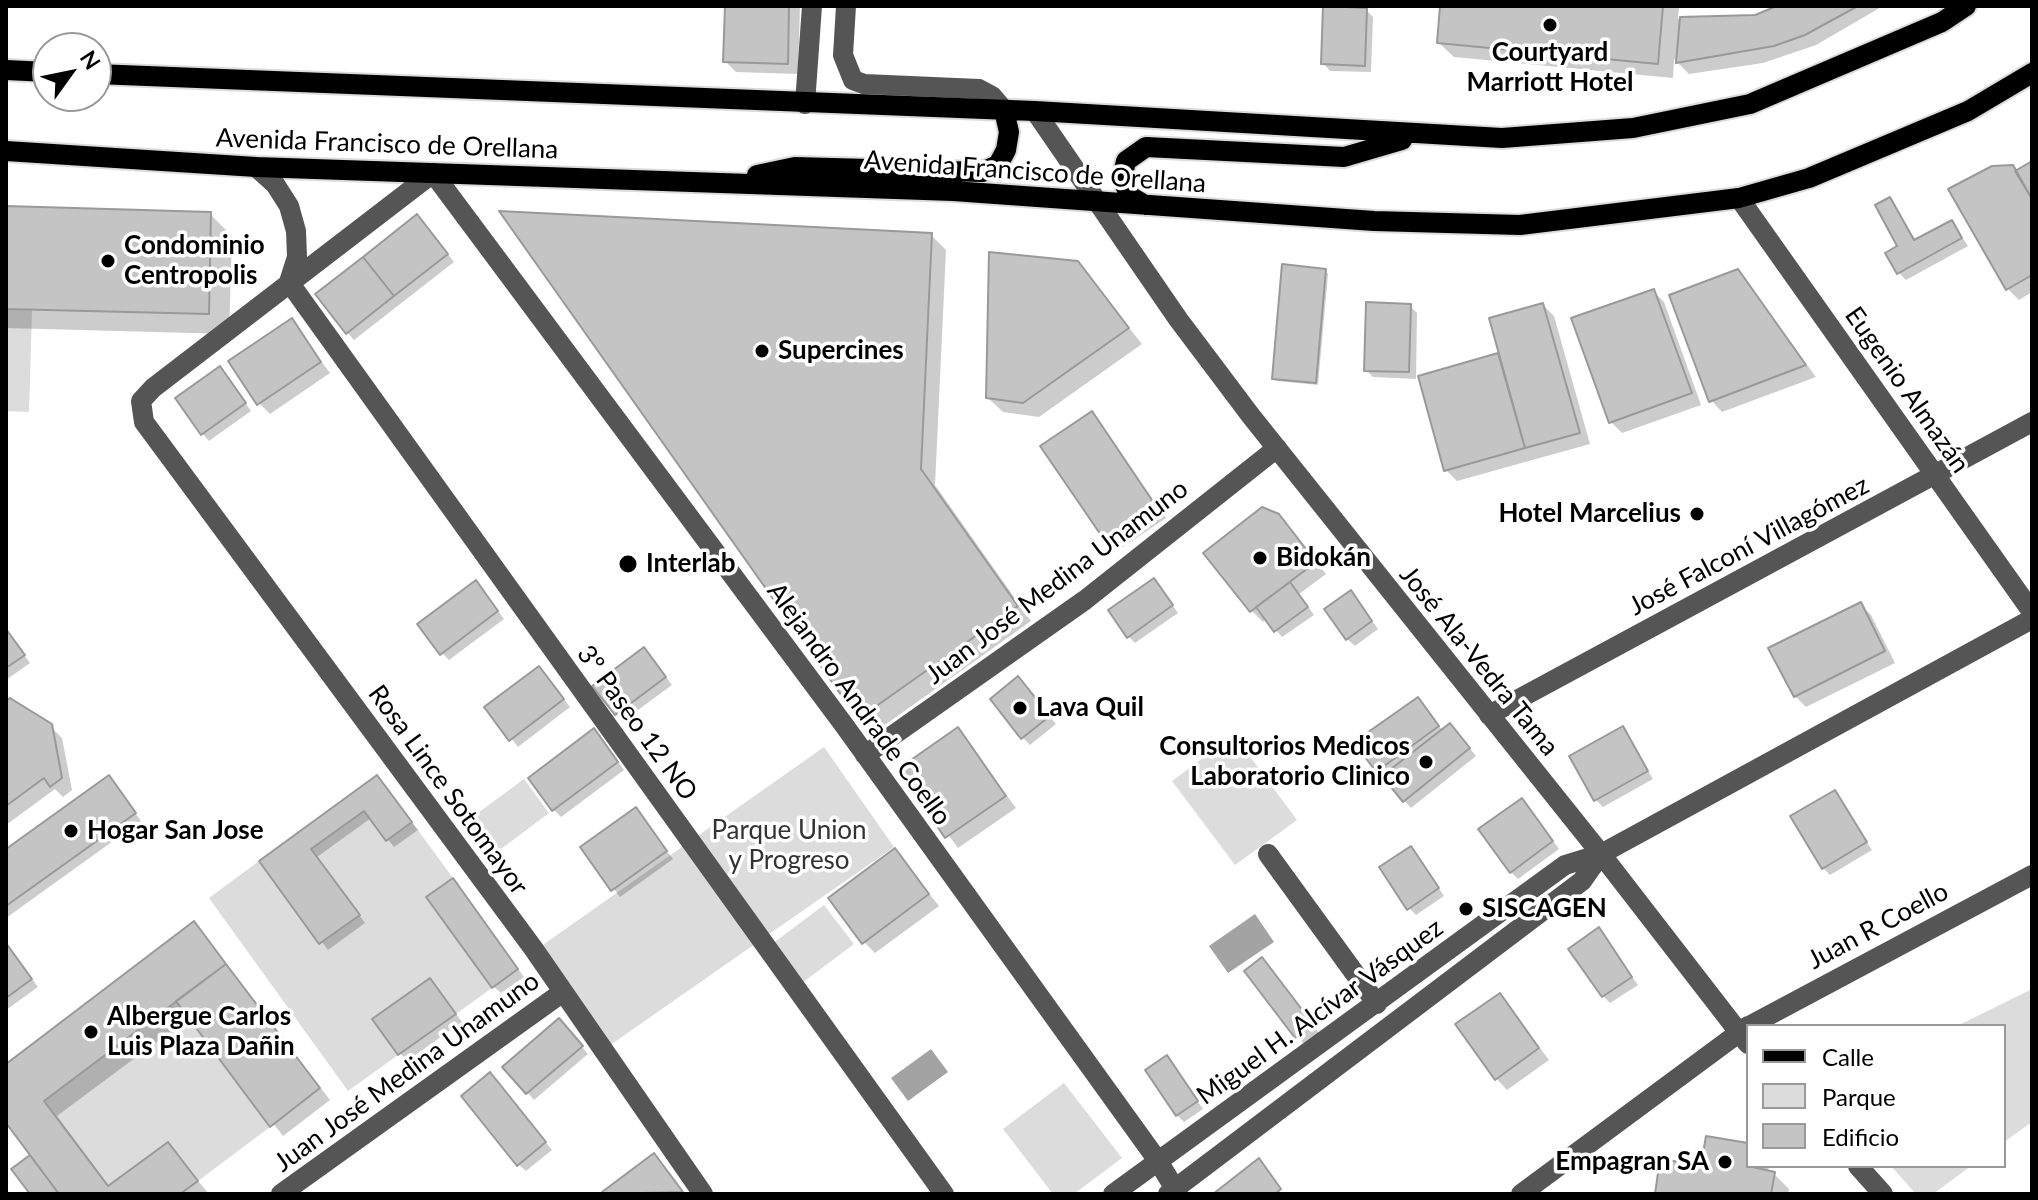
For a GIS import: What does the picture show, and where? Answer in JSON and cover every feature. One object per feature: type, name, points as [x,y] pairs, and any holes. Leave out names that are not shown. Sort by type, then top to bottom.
[{"type":"main road","name":"Avenida Francisco de Orellana","points":[[112,75],[1035,111],[1502,138],[1633,128],[1750,104],[1942,22],[1966,6]]},
{"type":"main road","points":[[10,70],[32,71]]},
{"type":"main road","name":"Avenida Francisco de Orellana","points":[[6,151],[256,167],[953,191],[1098,204],[1374,221],[1520,225],[1739,198],[1809,178],[1954,117],[2032,73]]},
{"type":"main road","points":[[725,181],[795,167],[982,172],[998,165],[1006,150],[1009,132],[1004,110]]},
{"type":"main road","points":[[1149,207],[1130,196],[1122,179],[1126,161],[1146,147],[1344,157],[1417,135]]},
{"type":"street","points":[[805,104],[812,6]]},
{"type":"street","points":[[846,6],[843,55],[853,80],[864,84],[979,89],[992,96],[1004,110]]},
{"type":"street","name":"José Ala-Vedra Tama","points":[[1035,111],[1178,319],[1277,448],[1746,1032]]},
{"type":"street","points":[[256,167],[275,184],[289,206],[296,231],[297,257],[289,282]]},
{"type":"street","points":[[289,282],[433,173]]},
{"type":"street","name":"Alejandro Andrade Coello","points":[[433,173],[865,755],[1158,1161],[1174,1192]]},
{"type":"street","name":"Eugenio Almazán","points":[[1739,198],[2032,612]]},
{"type":"street","name":"Rosa Lince Sotomayor","points":[[289,282],[153,388],[141,401],[144,422],[563,992],[703,1194]]},
{"type":"street","name":"3º Paseo 12 NO","points":[[289,282],[944,1194]]},
{"type":"street","name":"José Falconí Villagómez","points":[[1489,715],[2032,422]]},
{"type":"street","name":"Juan José Medina Unamuno","points":[[865,755],[1085,600],[1277,448]]},
{"type":"street","name":"Miguel H. Alcívar Vásquez","points":[[1113,1194],[1565,865],[1601,854],[2032,619]]},
{"type":"street","points":[[1268,854],[1377,1004]]},
{"type":"street","name":"Miguel H. Alcívar Vásquez","points":[[1174,1192],[1582,881],[1601,854]]},
{"type":"street","name":"Juan R Coello","points":[[1761,1024],[2032,875]]},
{"type":"street","name":"Juan José Medina Unamuno","points":[[281,1194],[563,992]]},
{"type":"street","name":"Juan R Coello","points":[[1521,1194],[1746,1032]]},
{"type":"street","points":[[1860,1168],[1883,1194]]},
{"type":"green space","points":[[6,309],[32,310],[29,412],[6,411]]},
{"type":"green space","points":[[1234,735],[1297,820],[1235,865],[1172,781]]},
{"type":"green space","name":"Parque Union y Progreso","points":[[824,747],[894,847],[606,1048],[537,949]]},
{"type":"green space","points":[[524,779],[549,813],[493,855],[467,821]]},
{"type":"green space","points":[[364,811],[386,841],[412,822],[453,878],[492,988],[456,1014],[429,978],[373,1019],[398,1055],[348,1091],[209,898],[259,861],[320,944],[359,915],[311,849]]},
{"type":"green space","points":[[824,905],[854,944],[802,983],[772,944]]},
{"type":"green space","points":[[2032,989],[2032,1122],[2006,1141],[2006,1024],[1961,1024]]},
{"type":"green space","points":[[176,1001],[270,1127],[198,1181],[167,1142],[108,1186],[44,1101]]},
{"type":"green space","points":[[1064,1083],[1122,1158],[1074,1194],[1053,1194],[1003,1129]]},
{"type":"green space","points":[[1893,1168],[1968,1168],[1933,1194],[1916,1194]]},
{"type":"shaded area","points":[[1255,914],[1274,942],[1228,973],[1209,946]]},
{"type":"shaded area","points":[[931,1049],[948,1072],[908,1101],[891,1078]]},
{"type":"building","points":[[725,6],[789,6],[788,64],[723,62]]},
{"type":"building","points":[[1323,6],[1367,8],[1365,66],[1321,64]]},
{"type":"building","name":"Courtyard Marriott Hotel","points":[[1440,6],[1663,6],[1658,64],[1437,43]]},
{"type":"building","points":[[1777,6],[1858,6],[1805,35],[1774,46],[1676,63],[1680,17],[1755,15]]},
{"type":"building","points":[[2032,161],[2032,199],[2015,171]]},
{"type":"building","points":[[2013,165],[2032,199],[2032,275],[2006,290],[1948,189],[1992,166]]},
{"type":"building","points":[[1890,197],[1914,240],[1952,220],[1962,238],[1897,274],[1885,253],[1897,246],[1875,205]]},
{"type":"building","name":"Condominio Centropolis","points":[[6,206],[211,212],[209,314],[6,309]]},
{"type":"building","name":"Supercines","points":[[499,211],[932,233],[921,469],[1018,606],[858,719]]},
{"type":"building","points":[[417,214],[448,254],[394,296],[363,257]]},
{"type":"building","points":[[989,252],[1078,261],[1129,328],[1023,403],[986,398]]},
{"type":"building","points":[[363,257],[394,296],[346,334],[315,294]]},
{"type":"building","points":[[1282,264],[1326,269],[1316,383],[1272,379]]},
{"type":"building","points":[[1738,269],[1806,365],[1709,402],[1669,295]]},
{"type":"building","points":[[1654,289],[1692,393],[1609,423],[1571,318]]},
{"type":"building","points":[[1366,302],[1411,304],[1409,372],[1364,371]]},
{"type":"building","points":[[1543,303],[1580,433],[1525,448],[1489,318]]},
{"type":"building","points":[[292,318],[321,362],[257,405],[228,361]]},
{"type":"building","points":[[1498,353],[1525,448],[1444,471],[1418,376]]},
{"type":"building","points":[[220,366],[246,403],[201,435],[175,398]]},
{"type":"building","points":[[1092,411],[1156,506],[1105,541],[1040,446]]},
{"type":"building","name":"Bidokán","points":[[1262,507],[1279,514],[1316,562],[1250,612],[1203,553]]},
{"type":"building","points":[[1154,578],[1173,605],[1127,638],[1108,610]]},
{"type":"building","points":[[476,580],[498,611],[440,655],[417,624]]},
{"type":"building","points":[[1290,582],[1308,607],[1274,632],[1256,607]]},
{"type":"building","points":[[1351,590],[1372,621],[1346,640],[1324,609]]},
{"type":"building","points":[[1861,602],[1885,651],[1794,697],[1768,648]]},
{"type":"building","points":[[6,629],[25,655],[6,668]]},
{"type":"building","points":[[644,647],[666,677],[615,715],[592,686]]},
{"type":"building","points":[[539,666],[564,699],[509,741],[484,707]]},
{"type":"building","name":"Lava Quil","points":[[1018,676],[1050,716],[1021,739],[990,699]]},
{"type":"building","points":[[1418,697],[1439,726],[1376,772],[1354,742]]},
{"type":"building","points":[[10,698],[52,724],[62,778],[50,787],[44,778],[6,806],[6,701]]},
{"type":"building","name":"Consultorios Medicos Laboratorio Clinico","points":[[1450,723],[1470,748],[1403,802],[1382,776]]},
{"type":"building","points":[[1623,726],[1648,771],[1594,801],[1569,756]]},
{"type":"building","points":[[958,727],[1006,796],[945,838],[898,769]]},
{"type":"building","points":[[594,728],[618,762],[552,811],[528,778]]},
{"type":"building","name":"Hogar San Jose","points":[[109,775],[136,813],[6,906],[6,849]]},
{"type":"building","points":[[377,775],[412,822],[386,841],[364,811],[311,849],[360,915],[319,944],[259,861]]},
{"type":"building","points":[[1835,790],[1867,842],[1822,869],[1790,816]]},
{"type":"building","points":[[1522,798],[1553,841],[1510,873],[1478,829]]},
{"type":"building","points":[[636,807],[667,851],[611,891],[580,847]]},
{"type":"building","points":[[1411,846],[1439,888],[1407,910],[1379,867]]},
{"type":"building","points":[[895,848],[929,894],[862,944],[828,898]]},
{"type":"building","points":[[453,878],[518,969],[492,988],[426,897]]},
{"type":"building","name":"Albergue Carlos Luis Plaza Dañin","points":[[194,921],[226,964],[44,1101],[108,1186],[168,1142],[198,1181],[180,1194],[59,1194],[6,1123],[6,1064]]},
{"type":"building","points":[[1599,927],[1632,977],[1602,997],[1568,949]]},
{"type":"building","points":[[6,943],[32,979],[6,998]]},
{"type":"building","points":[[1262,957],[1313,1024],[1295,1038],[1244,971]]},
{"type":"building","points":[[226,964],[320,1088],[270,1127],[176,1001]]},
{"type":"building","points":[[430,978],[456,1014],[398,1055],[372,1019]]},
{"type":"building","points":[[1500,993],[1539,1048],[1495,1080],[1455,1024]]},
{"type":"building","points":[[559,1018],[583,1046],[526,1094],[502,1067]]},
{"type":"building","points":[[1167,1055],[1198,1101],[1176,1116],[1145,1070]]},
{"type":"building","points":[[490,1072],[546,1142],[517,1166],[461,1096]]},
{"type":"building","name":"Empagran SA","points":[[1706,1136],[1746,1143],[1746,1168],[1775,1172],[1771,1194],[1655,1194],[1660,1159],[1701,1165]]},
{"type":"building","points":[[654,1153],[683,1192],[603,1194],[602,1192]]},
{"type":"building","points":[[30,1155],[59,1194],[30,1194],[11,1169]]},
{"type":"building","points":[[1259,1158],[1281,1189],[1275,1194],[1213,1194]]},
{"type":"place","name":"Courtyard Marriott Hotel","points":[[1550,25]]},
{"type":"place","name":"Condominio Centropolis","points":[[108,261]]},
{"type":"place","name":"Supercines","points":[[762,351]]},
{"type":"place","name":"Hotel Marcelius","points":[[1697,514]]},
{"type":"place","name":"Bidokán","points":[[1260,558]]},
{"type":"place","name":"Interlab","points":[[628,564]]},
{"type":"place","name":"Lava Quil","points":[[1020,708]]},
{"type":"place","name":"Consultorios Medicos Laboratorio Clinico","points":[[1426,762]]},
{"type":"place","name":"Hogar San Jose","points":[[71,831]]},
{"type":"place","name":"SISCAGEN","points":[[1466,909]]},
{"type":"place","name":"Albergue Carlos Luis Plaza Dañin","points":[[91,1032]]},
{"type":"place","name":"Empagran SA","points":[[1725,1162]]}]
